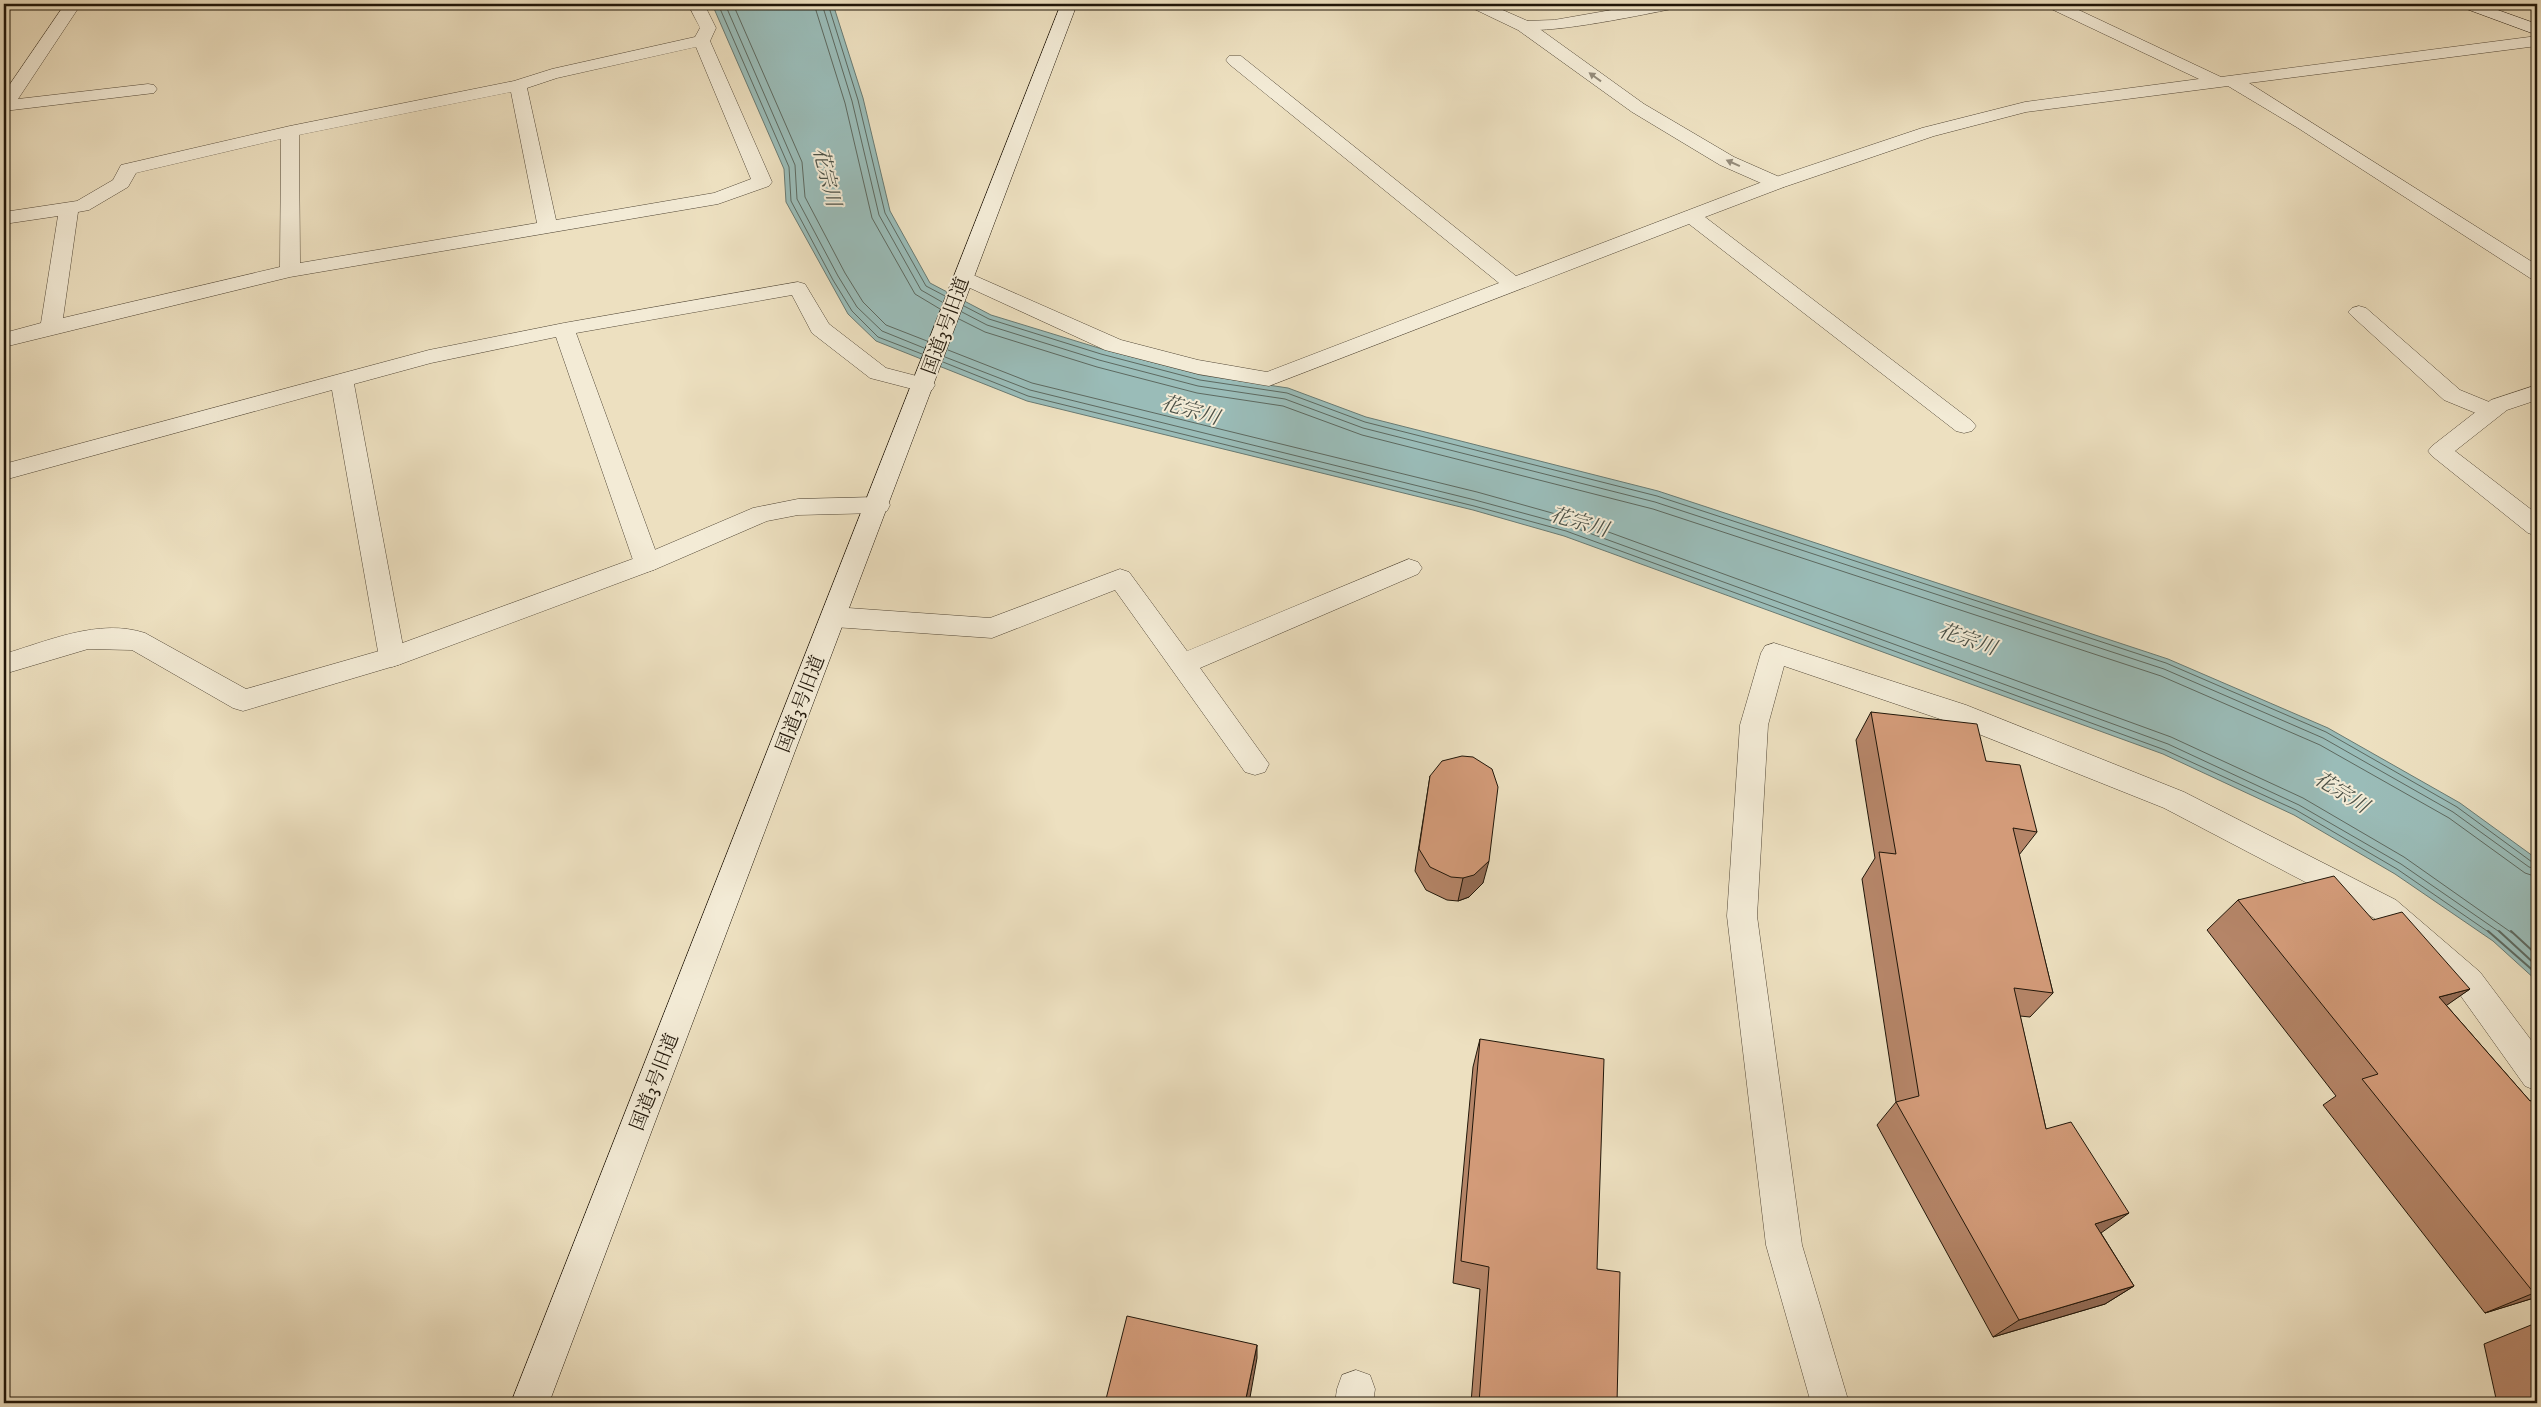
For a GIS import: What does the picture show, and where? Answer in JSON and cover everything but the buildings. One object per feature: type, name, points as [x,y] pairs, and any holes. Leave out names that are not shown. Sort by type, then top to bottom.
[{"type":"street","points":[[4,106],[73,4]]},
{"type":"street","points":[[4,340],[290,270],[718,198],[762,182],[702,41],[708,28],[696,4]]},
{"type":"street","name":"国道3号旧道","points":[[530,1403],[926,381],[1068,4]]},
{"type":"street","points":[[1476,4],[1524,26],[1638,108],[1726,160],[1778,183]]},
{"type":"street","points":[[1524,26],[1554,26],[1672,4]]},
{"type":"street","points":[[2057,6],[2094,4]]},
{"type":"street","points":[[2467,4],[2537,30]]},
{"type":"street","points":[[2057,6],[2223,80],[2304,124],[2537,274]]},
{"type":"street","points":[[4,218],[82,206],[121,183],[128,170],[290,131],[518,85],[552,74],[702,41]]},
{"type":"street","points":[[963,283],[1113,345],[1198,368],[1268,380],[1778,183],[1928,132],[2025,107],[2537,41]]},
{"type":"street","points":[[1235,60],[1514,285]]},
{"type":"street","points":[[518,85],[548,226]]},
{"type":"street","points":[[4,106],[148,89]]},
{"type":"street","points":[[290,131],[290,270]]},
{"type":"street","points":[[51,327],[69,208]]},
{"type":"street","points":[[1691,216],[1964,426]]},
{"type":"street","points":[[4,472],[429,357],[564,329],[798,288],[820,328],[878,373],[926,381]]},
{"type":"street","points":[[2359,312],[2452,395],[2491,412]]},
{"type":"street","points":[[564,329],[647,563]]},
{"type":"street","points":[[342,380],[392,657]]},
{"type":"street","points":[[2537,392],[2499,405],[2440,451],[2537,527]]},
{"type":"street","points":[[4,664],[88,639],[136,640],[243,700],[392,657],[647,563],[762,514],[798,507],[878,505]]},
{"type":"street","points":[[1182,664],[1409,568]]},
{"type":"street","points":[[834,617],[992,628],[1120,578],[1255,764]]},
{"type":"street","points":[[1830,1403],[1784,1245],[1742,916],[1754,725],[1774,653],[1956,713],[2174,800],[2385,909],[2469,982],[2537,1075]]},
{"type":"water","name":"花宗川","points":[[712,4],[833,4],[863,98],[890,211],[930,283],[991,315],[1102,349],[1201,375],[1288,388],[1366,417],[1658,491],[2168,659],[2328,728],[2460,803],[2537,859],[2537,981],[2493,941],[2395,874],[2294,815],[2163,754],[1564,536],[1473,510],[1027,401],[876,341],[848,314],[786,202],[784,169]]}]
